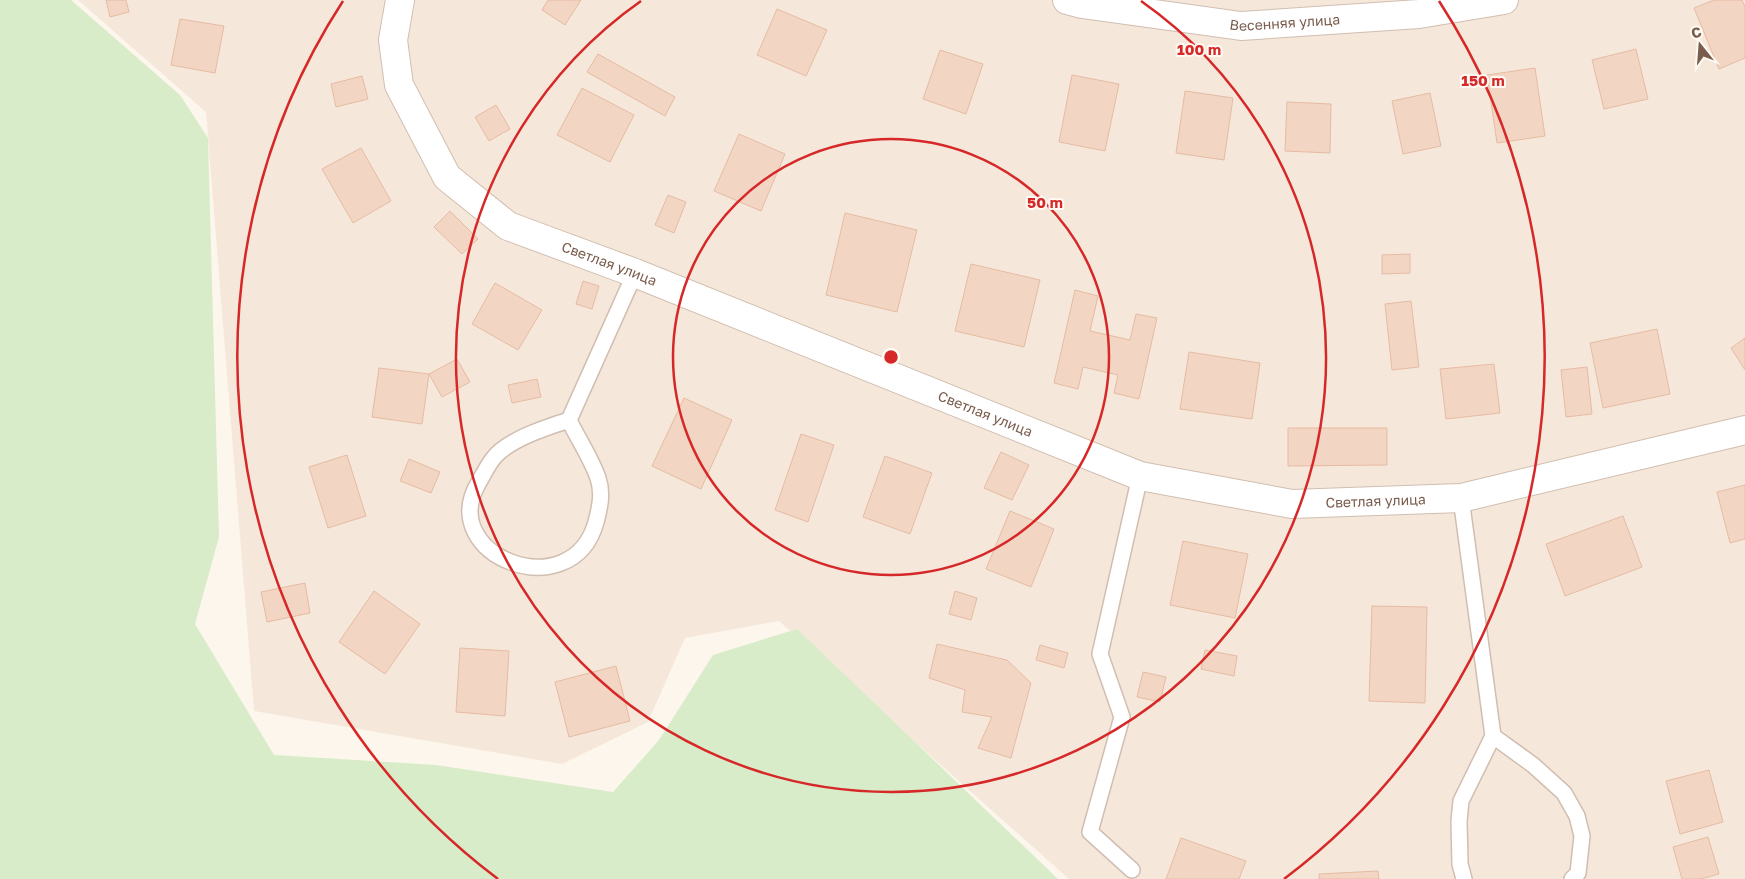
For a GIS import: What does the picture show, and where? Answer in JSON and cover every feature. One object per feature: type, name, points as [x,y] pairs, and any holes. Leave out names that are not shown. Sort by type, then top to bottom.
[{"type":"street","name":"Светлая улица","points":[[400,0],[393,40],[399,85],[447,177],[508,226],[635,273],[1140,476],[1292,504],[1460,498],[1745,430]]},
{"type":"street","name":"Весенняя улица","points":[[1067,0],[1082,4],[1241,26],[1419,14],[1504,0]]},
{"type":"lane","points":[[569,420],[598,478],[602,503],[592,538],[576,556],[544,568],[526,568],[499,558],[481,545],[472,522],[471,503],[474,491],[493,458],[533,432],[569,420],[635,273]]},
{"type":"lane","points":[[1132,870],[1090,832],[1122,717],[1100,654],[1140,476]]},
{"type":"lane","points":[[1460,498],[1493,736],[1461,801],[1459,821],[1460,864],[1464,879]]},
{"type":"lane","points":[[1493,736],[1533,765],[1564,793],[1577,816],[1582,836],[1578,873],[1572,879]]},
{"type":"shaded area","points":[[78,0],[1745,0],[1745,879],[1069,879],[779,621],[685,638],[648,722],[562,764],[254,711],[206,112]]},
{"type":"green space","points":[[0,0],[71,0],[180,95],[208,138],[219,537],[195,624],[274,755],[436,765],[613,792],[659,740],[713,655],[797,629],[1058,879],[0,879]]},
{"type":"building","points":[[106,0],[126,0],[129,12],[110,17]]},
{"type":"building","points":[[548,0],[581,0],[565,25],[542,10]]},
{"type":"building","points":[[1714,0],[1742,0],[1745,7],[1745,58],[1719,69],[1694,8]]},
{"type":"building","points":[[777,9],[827,30],[806,76],[757,55]]},
{"type":"building","points":[[180,19],[224,26],[215,73],[171,65]]},
{"type":"building","points":[[1636,49],[1648,99],[1604,109],[1592,60]]},
{"type":"building","points":[[940,50],[983,64],[966,114],[923,99]]},
{"type":"building","points":[[598,54],[675,97],[665,116],[587,72]]},
{"type":"building","points":[[1535,68],[1545,136],[1497,143],[1487,75]]},
{"type":"building","points":[[1072,75],[1119,84],[1105,151],[1059,142]]},
{"type":"building","points":[[362,76],[368,99],[336,107],[331,84]]},
{"type":"building","points":[[582,88],[634,115],[610,162],[557,135]]},
{"type":"building","points":[[1185,91],[1233,98],[1224,160],[1176,153]]},
{"type":"building","points":[[1430,93],[1441,146],[1403,154],[1392,101]]},
{"type":"building","points":[[1287,102],[1331,104],[1330,153],[1285,151]]},
{"type":"building","points":[[496,105],[510,129],[489,141],[475,117]]},
{"type":"building","points":[[739,134],[785,154],[761,211],[714,191]]},
{"type":"building","points":[[361,148],[391,201],[353,223],[322,169]]},
{"type":"building","points":[[668,195],[686,202],[674,233],[655,225]]},
{"type":"building","points":[[450,211],[478,239],[462,254],[434,227]]},
{"type":"building","points":[[845,213],[917,230],[897,312],[826,295]]},
{"type":"building","points":[[1410,254],[1410,273],[1382,274],[1382,255]]},
{"type":"building","points":[[971,264],[1040,280],[1024,347],[955,331]]},
{"type":"building","points":[[583,281],[599,286],[592,309],[576,304]]},
{"type":"building","points":[[495,283],[542,310],[518,350],[472,324]]},
{"type":"building","points":[[1075,290],[1098,296],[1090,331],[1130,340],[1136,314],[1157,318],[1139,399],[1114,393],[1118,375],[1083,367],[1078,389],[1054,383]]},
{"type":"building","points":[[1411,301],[1419,367],[1392,370],[1385,304]]},
{"type":"building","points":[[1657,329],[1670,394],[1603,408],[1590,343]]},
{"type":"building","points":[[1745,338],[1745,370],[1731,348]]},
{"type":"building","points":[[1189,352],[1260,363],[1252,419],[1180,409]]},
{"type":"building","points":[[457,359],[470,382],[442,397],[429,374]]},
{"type":"building","points":[[1494,364],[1500,413],[1446,419],[1440,369]]},
{"type":"building","points":[[1587,367],[1592,414],[1566,417],[1561,370]]},
{"type":"building","points":[[379,368],[429,374],[422,424],[372,417]]},
{"type":"building","points":[[537,379],[541,397],[512,403],[508,385]]},
{"type":"building","points":[[684,398],[732,420],[701,489],[652,466]]},
{"type":"building","points":[[1288,428],[1387,428],[1387,465],[1288,466]]},
{"type":"building","points":[[801,434],[834,445],[808,522],[775,510]]},
{"type":"building","points":[[1001,452],[1029,465],[1012,500],[984,488]]},
{"type":"building","points":[[347,455],[366,516],[328,528],[309,467]]},
{"type":"building","points":[[885,456],[932,473],[910,534],[863,517]]},
{"type":"building","points":[[409,459],[440,472],[431,493],[400,481]]},
{"type":"building","points":[[1745,485],[1745,539],[1730,543],[1717,492]]},
{"type":"building","points":[[1010,511],[1054,529],[1031,587],[986,569]]},
{"type":"building","points":[[1623,516],[1642,567],[1565,596],[1546,544]]},
{"type":"building","points":[[1183,541],[1248,554],[1235,618],[1170,605]]},
{"type":"building","points":[[305,583],[310,613],[267,622],[261,592]]},
{"type":"building","points":[[374,591],[420,624],[385,674],[339,642]]},
{"type":"building","points":[[955,591],[977,598],[971,620],[949,614]]},
{"type":"building","points":[[1372,606],[1427,607],[1425,703],[1369,701]]},
{"type":"building","points":[[937,644],[1007,660],[1031,683],[1011,758],[978,748],[992,717],[962,712],[965,690],[929,678]]},
{"type":"building","points":[[1040,645],[1068,653],[1064,668],[1036,660]]},
{"type":"building","points":[[460,648],[509,651],[505,716],[456,712]]},
{"type":"building","points":[[1205,650],[1237,656],[1234,676],[1201,669]]},
{"type":"building","points":[[616,666],[630,721],[569,737],[555,682]]},
{"type":"building","points":[[1143,672],[1166,677],[1160,702],[1137,697]]},
{"type":"building","points":[[1709,770],[1723,822],[1680,834],[1666,781]]},
{"type":"building","points":[[1708,837],[1719,874],[1701,879],[1682,879],[1673,847]]},
{"type":"building","points":[[1181,838],[1246,861],[1239,879],[1166,879]]},
{"type":"building","points":[[1378,871],[1379,879],[1319,879],[1319,874]]}]
